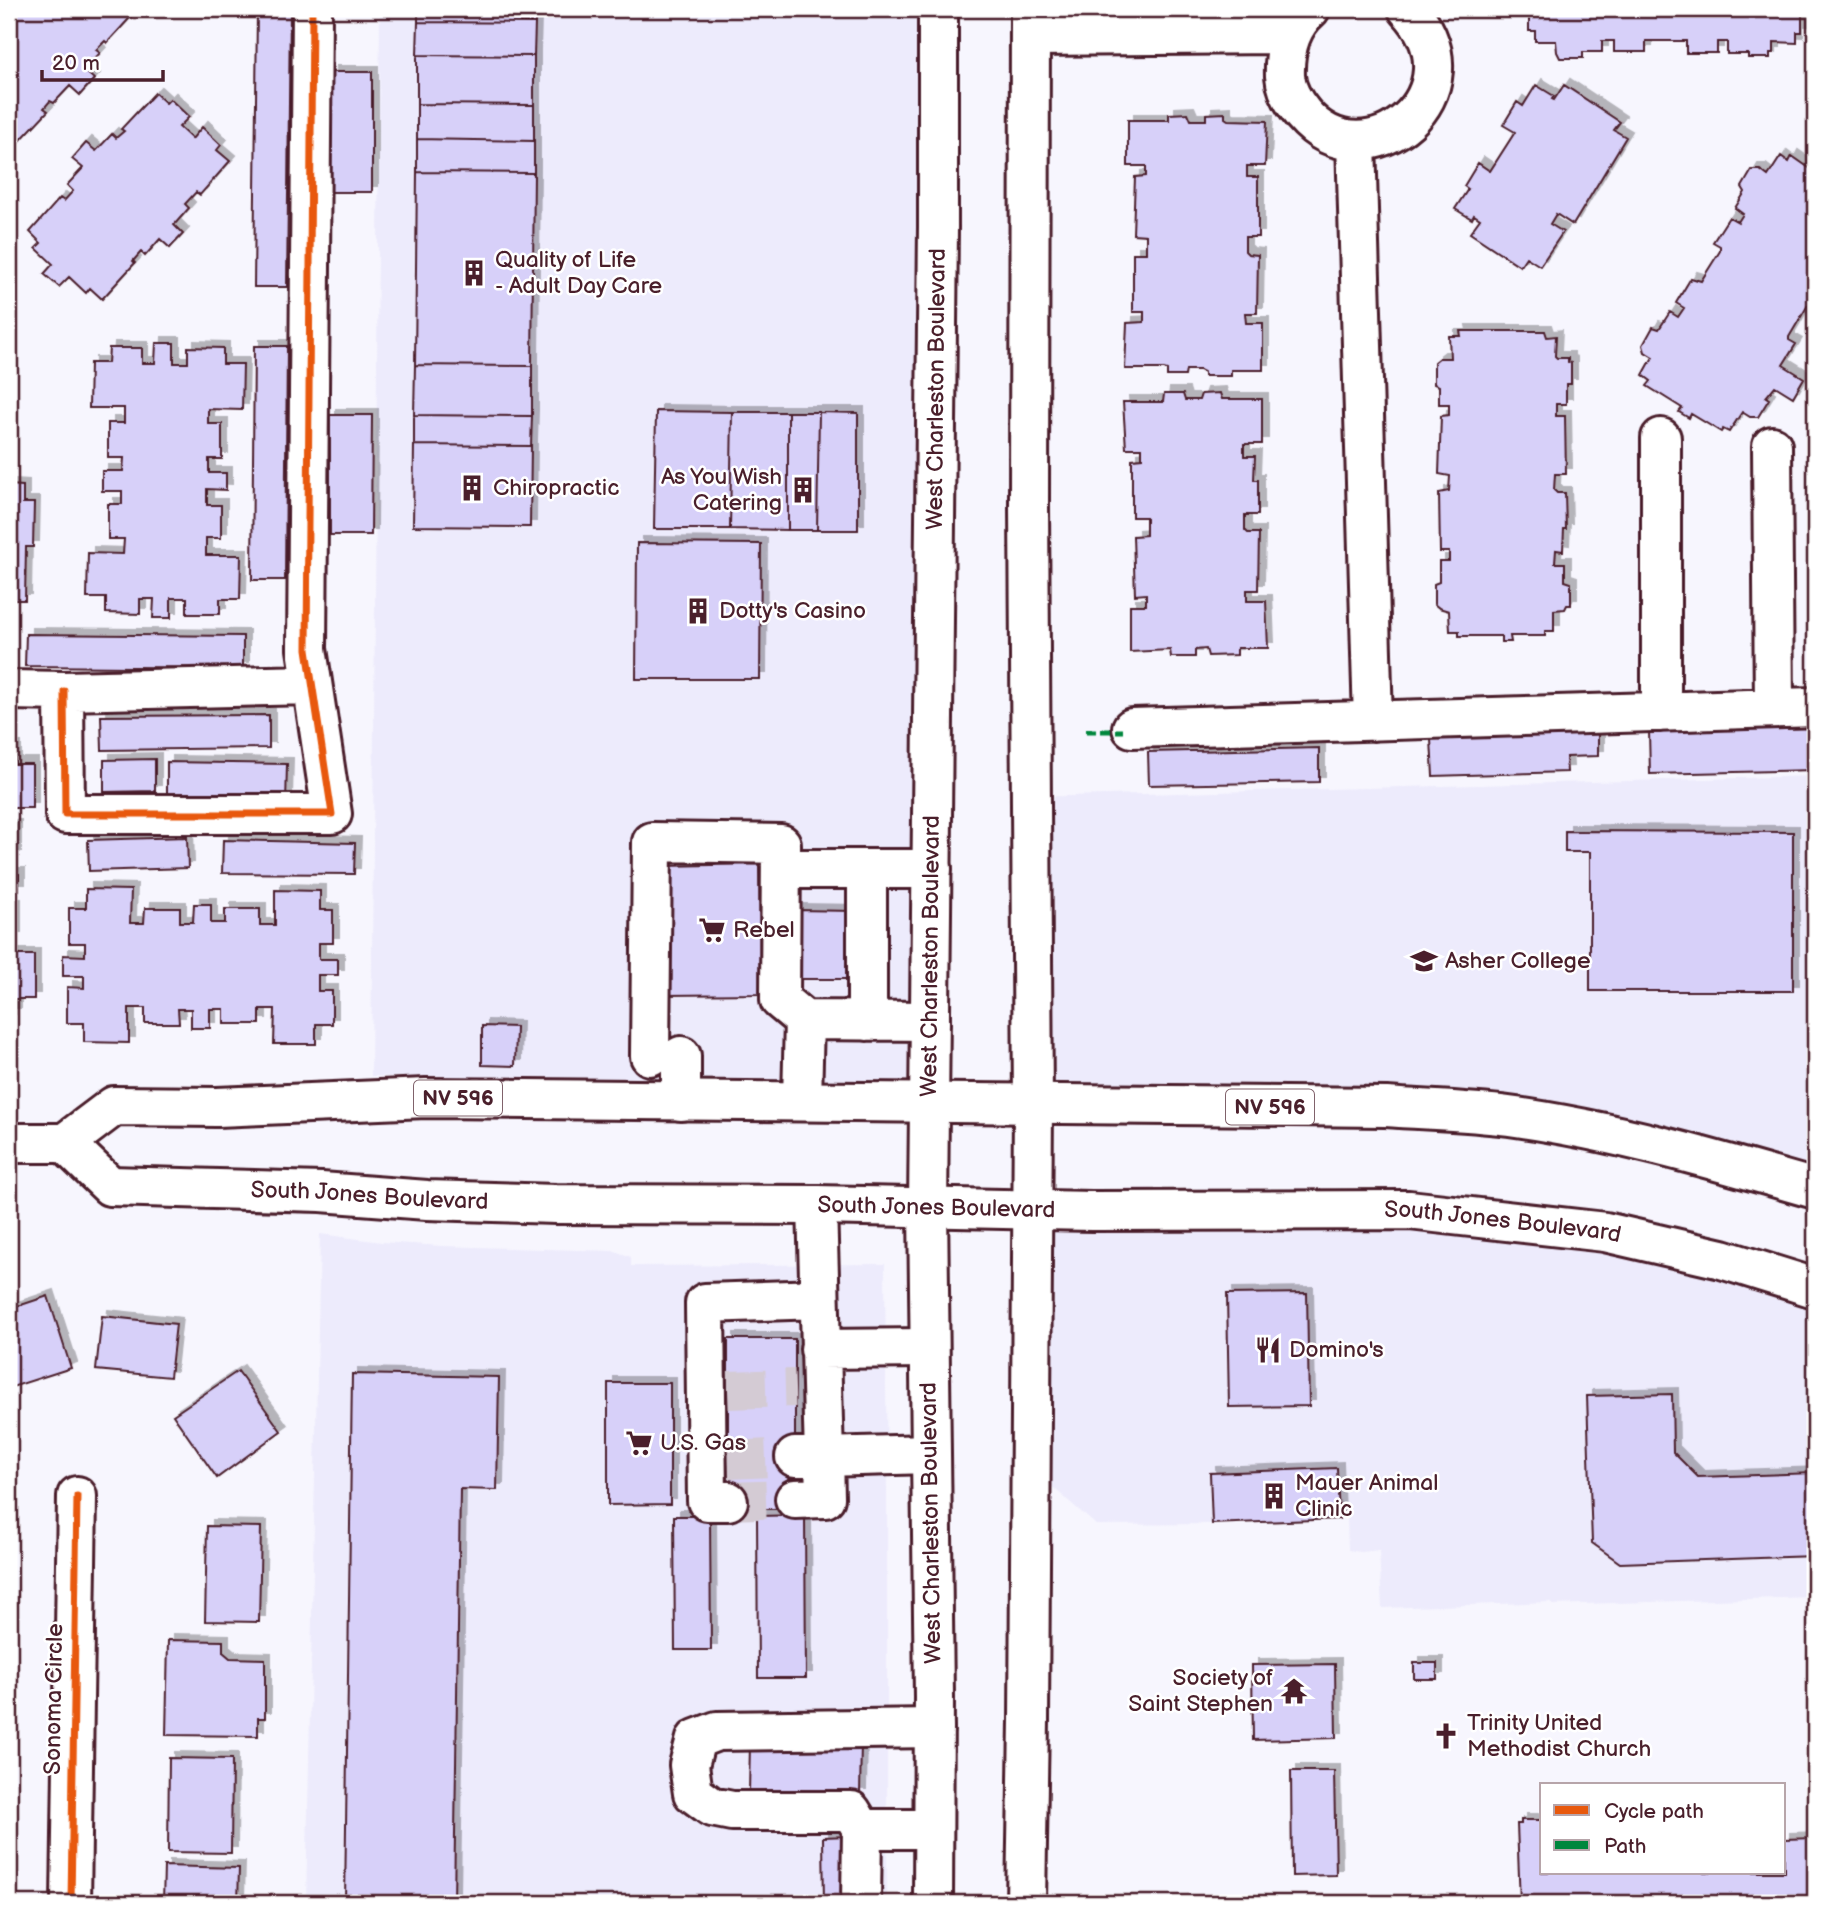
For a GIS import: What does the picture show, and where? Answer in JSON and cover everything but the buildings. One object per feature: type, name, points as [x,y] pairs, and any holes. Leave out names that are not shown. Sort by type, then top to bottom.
[{"type":"main road","points":[[64,691],[65,814],[332,814],[307,649],[312,9]]},
{"type":"main road","name":"West Charleston Boulevard","points":[[933,1903],[934,1728],[928,1208],[938,9]]},
{"type":"main road","points":[[1026,1903],[1033,1105],[1029,517],[1030,22],[1300,21],[1284,58],[1286,82],[1295,104],[1311,123],[1332,135],[1356,141],[1380,137],[1402,127],[1419,110],[1430,88],[1434,64],[1430,42],[1420,22],[1408,9]]},
{"type":"main road","points":[[1356,141],[1373,721]]},
{"type":"main road","points":[[1661,438],[1661,712]]},
{"type":"main road","points":[[1772,446],[1774,708]]},
{"type":"main road","points":[[9,690],[312,685]]},
{"type":"main road","points":[[1132,728],[1815,706]]},
{"type":"main road","points":[[681,1101],[665,1056],[652,842],[781,844],[780,1000],[804,1020],[930,1021]]},
{"type":"main road","points":[[781,869],[932,869]]},
{"type":"main road","points":[[867,869],[867,1021]]},
{"type":"main road","points":[[802,1100],[804,1020]]},
{"type":"main road","name":"NV 596","points":[[65,1143],[114,1106],[217,1107],[426,1098],[1386,1107],[1508,1116],[1707,1157],[1815,1189]]},
{"type":"main road","points":[[9,1143],[65,1143]]},
{"type":"main road","name":"South Jones Boulevard","points":[[65,1143],[110,1186],[321,1192],[427,1200],[1032,1210],[1409,1210],[1605,1233],[1722,1259],[1815,1288]]},
{"type":"main road","points":[[795,1499],[825,1498],[809,1457],[808,1387],[820,1349],[817,1205]]},
{"type":"main road","points":[[728,1500],[707,1500],[717,1460],[717,1390],[705,1303],[819,1299]]},
{"type":"main road","points":[[820,1349],[928,1348]]},
{"type":"main road","points":[[809,1457],[930,1454]]},
{"type":"main road","name":"Sonoma Circle","points":[[71,1903],[77,1496]]},
{"type":"main road","points":[[861,1903],[862,1829],[851,1811],[732,1811],[712,1807],[693,1793],[689,1765],[696,1739],[717,1731],[934,1728]]},
{"type":"main road","points":[[862,1829],[932,1829]]},
{"type":"shaded area","points":[[380,9],[938,9],[930,1101],[371,1076]]},
{"type":"shaded area","name":"Asher College","points":[[1815,776],[1815,1189],[1583,1130],[1033,1105],[1031,797]]},
{"type":"shaded area","points":[[1032,1210],[1409,1210],[1815,1289],[1815,1597],[1382,1608],[1379,1550],[1348,1550],[1347,1517],[1212,1524],[1096,1525],[1031,1468]]},
{"type":"shaded area","points":[[320,1234],[442,1246],[615,1251],[631,1257],[631,1266],[885,1264],[887,1903],[306,1903]]},
{"type":"tunnel","points":[[728,1390],[795,1388]]},
{"type":"tunnel","points":[[728,1460],[795,1457]]},
{"type":"tunnel","points":[[728,1501],[795,1499]]},
{"type":"marked path","points":[[1086,731],[1123,731]]},
{"type":"cycle path","points":[[64,691],[65,814],[332,814],[307,649],[312,9]]},
{"type":"cycle path","points":[[71,1903],[77,1496]]},
{"type":"place","name":"Quality of Life - Adult Day Care","points":[[474,273]]},
{"type":"place","name":"Chiropractic","points":[[472,488]]},
{"type":"place","name":"As You Wish Catering","points":[[803,490]]},
{"type":"place","name":"Dotty's Casino","points":[[698,611]]},
{"type":"place","name":"Rebel","points":[[712,930]]},
{"type":"place","name":"Asher College","points":[[1424,961]]},
{"type":"place","name":"Domino's","points":[[1268,1350]]},
{"type":"place","name":"U.S. Gas","points":[[639,1443]]},
{"type":"place","name":"Mauer Animal Clinic","points":[[1274,1496]]},
{"type":"place","name":"Society of Saint Stephen","points":[[1294,1691]]},
{"type":"place","name":"Trinity United Methodist Church","points":[[1446,1736]]}]
